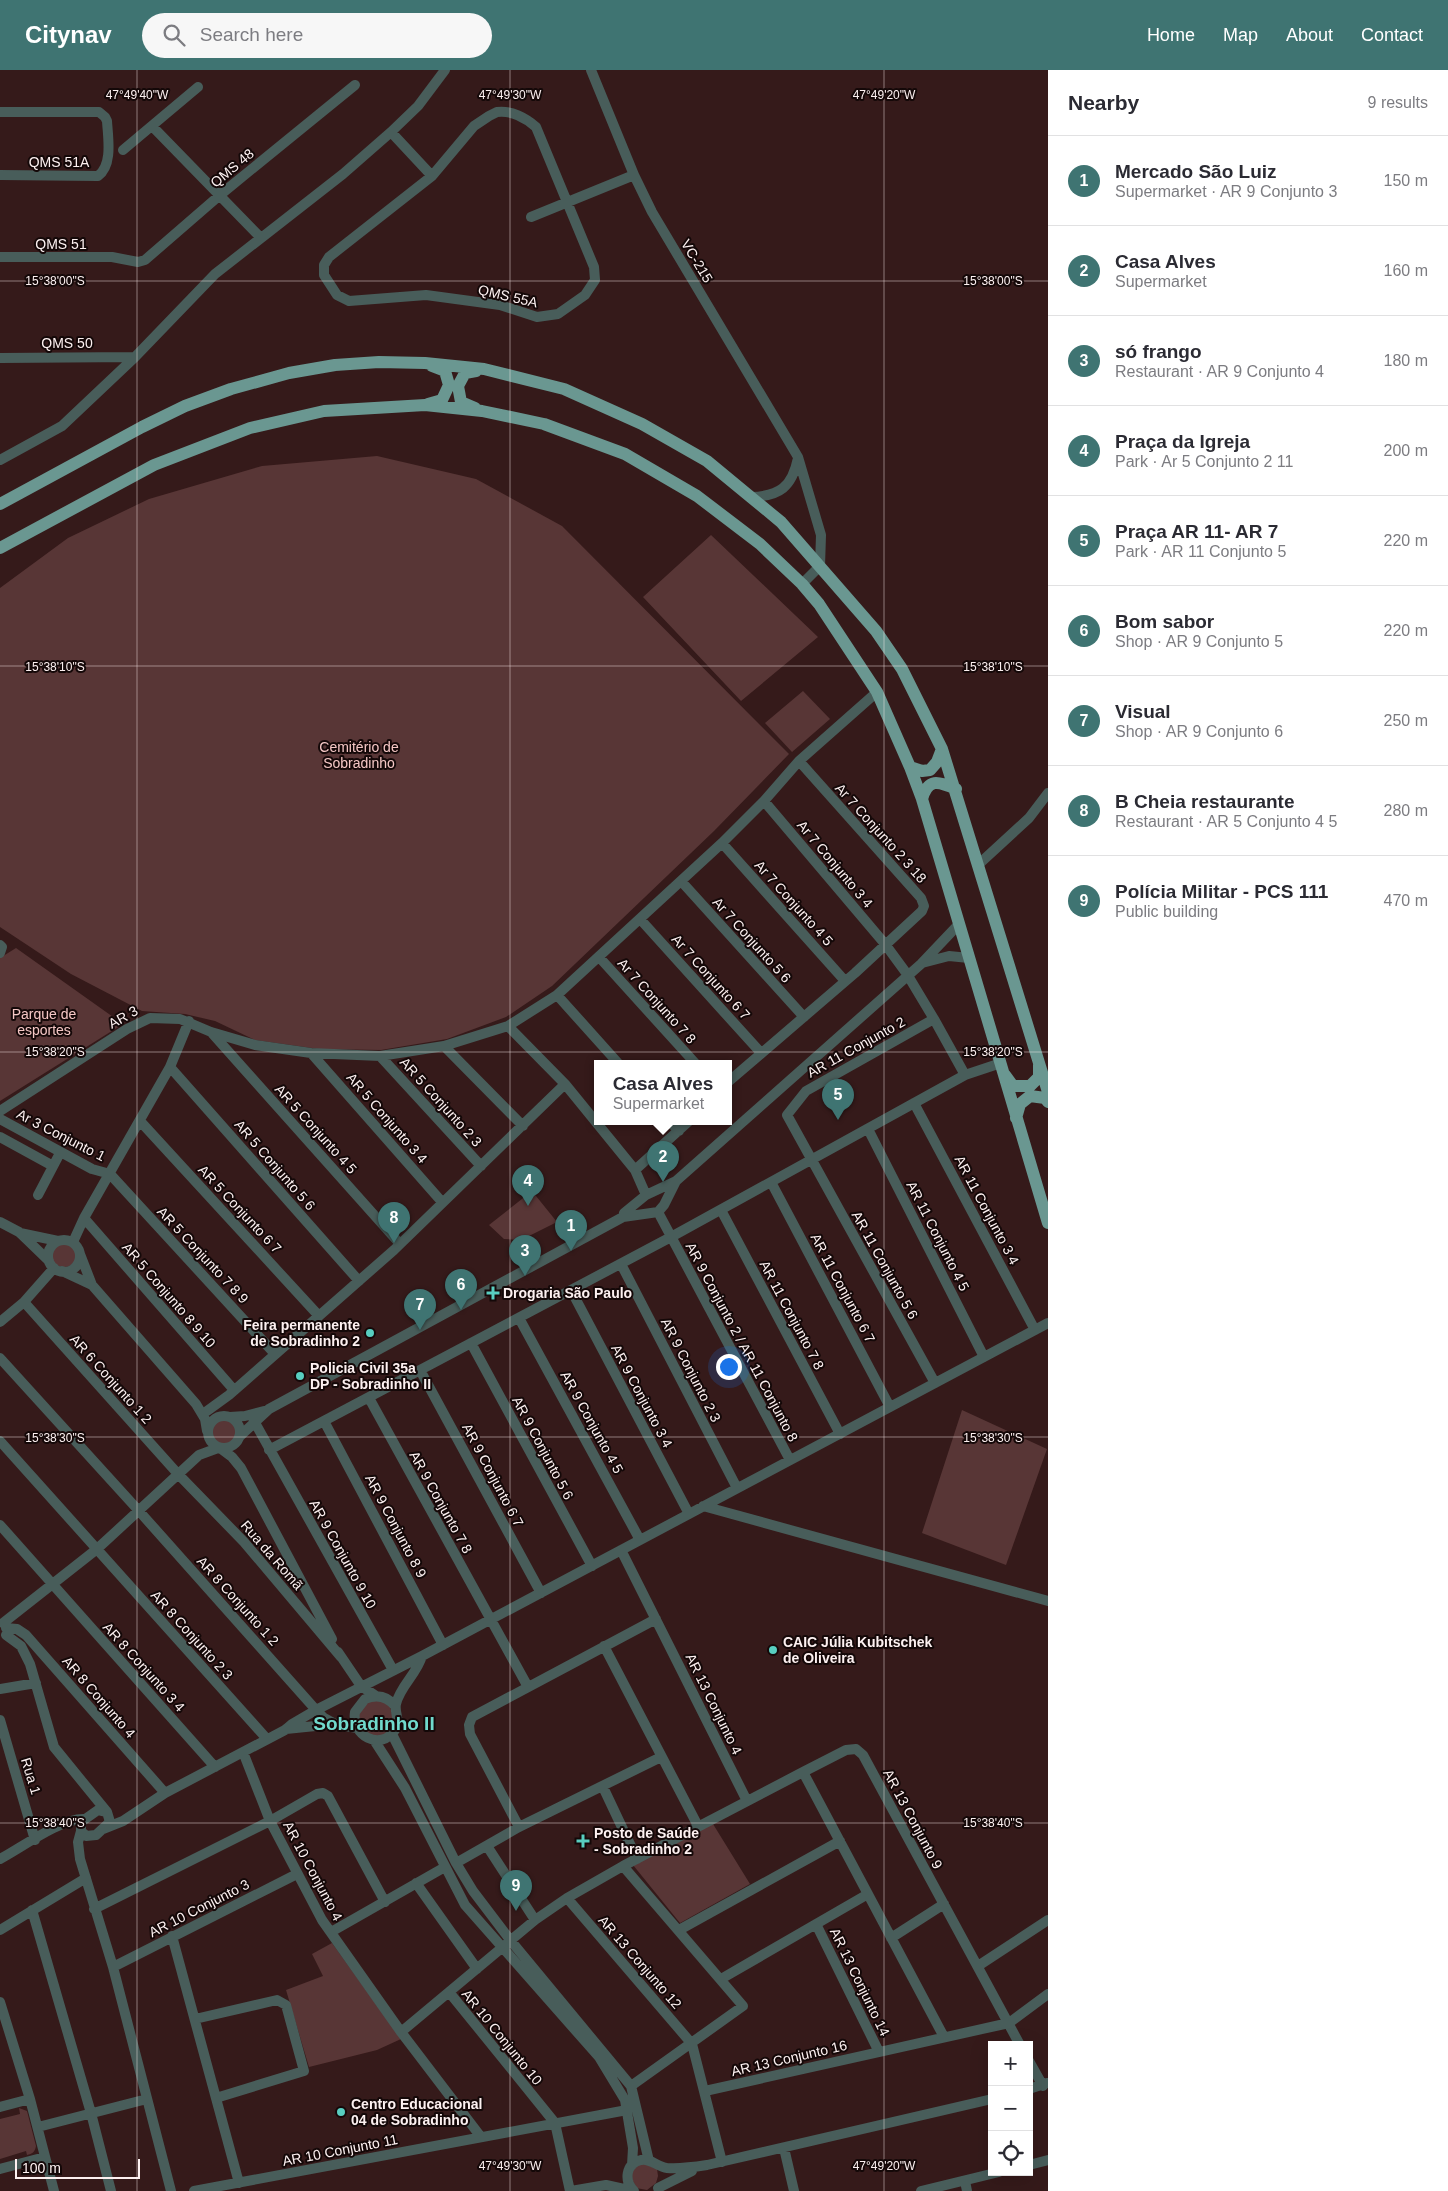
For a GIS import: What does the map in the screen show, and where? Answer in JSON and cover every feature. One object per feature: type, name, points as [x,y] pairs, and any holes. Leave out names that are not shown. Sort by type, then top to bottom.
[{"type":"main road","points":[[0,504],[142,427],[185,406],[230,389],[289,373],[335,365],[379,362],[425,363],[484,369],[564,389],[608,408],[707,461],[781,522],[876,631],[902,669],[942,749],[956,789],[1048,1092]]},
{"type":"main road","points":[[425,363],[445,371],[448,385],[442,400],[425,405]]},
{"type":"main road","points":[[482,411],[462,402],[458,386],[465,373],[484,369]]},
{"type":"main road","points":[[0,548],[154,465],[250,428],[324,411],[425,405],[482,411],[544,424],[625,454],[698,496],[760,544],[802,584],[819,604],[877,692],[922,799],[1048,1223]]},
{"type":"main road","points":[[910,767],[922,771],[930,770],[937,762],[942,749]]},
{"type":"main road","points":[[922,799],[925,789],[933,783],[943,783],[956,789]]},
{"type":"main road","points":[[1002,1068],[1013,1086],[1030,1086],[1039,1077],[1039,1063]]},
{"type":"main road","points":[[1016,1118],[1020,1104],[1030,1096],[1045,1098],[1048,1102]]},
{"type":"street","points":[[2,458],[62,426],[135,357],[215,274],[343,174],[391,132],[418,106],[445,70]]},
{"type":"street","name":"VC-215","points":[[591,70],[634,175],[652,212],[798,457],[821,535],[820,566]]},
{"type":"street","name":"QMS 48","points":[[123,259],[138,262],[145,260],[220,195],[355,85]]},
{"type":"street","points":[[123,150],[198,87]]},
{"type":"street","name":"QMS 51A","points":[[0,112],[99,112],[106,117],[108,146],[107,165],[98,176],[0,175]]},
{"type":"street","name":"QMS 55A","points":[[497,112],[509,112],[531,122],[536,127],[568,202],[594,267],[595,280],[585,295],[558,314],[537,317],[500,305],[426,295],[349,301],[337,295],[324,275],[324,264],[329,257],[432,176],[480,121],[497,112]]},
{"type":"street","points":[[152,126],[261,238]]},
{"type":"street","points":[[391,132],[432,176]]},
{"type":"street","points":[[531,217],[634,175]]},
{"type":"street","name":"QMS 51","points":[[0,257],[123,259]]},
{"type":"street","name":"QMS 50","points":[[0,358],[135,357]]},
{"type":"street","points":[[751,497],[769,496],[784,488],[793,475],[798,457]]},
{"type":"street","points":[[802,584],[820,566]]},
{"type":"street","points":[[74,1242],[84,1218],[170,1066],[189,1021],[211,1032],[255,1045],[311,1053],[380,1056],[444,1046],[508,1026],[558,995],[722,843],[764,801],[799,761],[877,692]]},
{"type":"street","name":"Ar 7 Conjunto 2 3 18","points":[[799,761],[921,898],[924,906],[922,911],[885,944]]},
{"type":"street","points":[[979,864],[1030,818],[1048,792]]},
{"type":"street","name":"Ar 7 Conjunto 3 4","points":[[764,801],[885,944],[907,974],[934,1019]]},
{"type":"street","name":"Ar 7 Conjunto 4 5","points":[[722,843],[845,981]]},
{"type":"street","name":"Ar 7 Conjunto 5 6","points":[[680,881],[804,1017]]},
{"type":"street","name":"Ar 7 Conjunto 6 7","points":[[640,920],[761,1054]]},
{"type":"street","points":[[80,1858],[84,1845],[108,1825],[108,1814],[54,1747],[36,1683],[21,1646],[3,1629],[97,1549],[201,1453],[219,1448],[229,1448],[254,1421],[269,1409],[623,1217],[657,1210],[676,1181],[907,974],[921,964],[959,924]]},
{"type":"street","points":[[732,1079],[885,944]]},
{"type":"street","points":[[0,945],[2,947],[0,953]]},
{"type":"street","points":[[921,964],[949,956],[969,958]]},
{"type":"street","name":"Ar 7 Conjunto 7 8","points":[[599,957],[692,1060]]},
{"type":"street","points":[[558,995],[615,1060]]},
{"type":"street","name":"AR 3","points":[[0,1110],[127,1029],[150,1018],[189,1021]]},
{"type":"street","points":[[934,1019],[965,1075]]},
{"type":"street","name":"AR 11 Conjunto 2","points":[[811,1160],[787,1115],[806,1091],[934,1019]]},
{"type":"street","points":[[508,1026],[565,1084],[594,1120]]},
{"type":"street","name":"AR 5 Conjunto 4 5","points":[[211,1032],[400,1244]]},
{"type":"street","points":[[444,1046],[523,1126]]},
{"type":"street","name":"AR 5 Conjunto 3 4","points":[[311,1053],[442,1202]]},
{"type":"street","name":"AR 5 Conjunto 2 3","points":[[380,1056],[481,1166]]},
{"type":"street","name":"AR 5 Conjunto 5 6","points":[[170,1066],[359,1281]]},
{"type":"street","points":[[269,1450],[621,1264],[965,1075],[1002,1068]]},
{"type":"street","points":[[207,1411],[400,1244],[565,1084]]},
{"type":"street","name":"AR 11 Conjunto 3 4","points":[[914,1103],[1035,1330]]},
{"type":"street","name":"Ar 3 Conjunto 1","points":[[0,1119],[60,1153],[92,1169],[110,1174]]},
{"type":"street","name":"AR 5 Conjunto 6 7","points":[[140,1121],[319,1316]]},
{"type":"street","points":[[598,1125],[635,1170],[646,1196],[643,1210],[657,1210]]},
{"type":"street","points":[[673,1125],[679,1131]]},
{"type":"street","points":[[635,1170],[685,1125]]},
{"type":"street","name":"AR 11 Conjunto 4 5","points":[[868,1129],[984,1357]]},
{"type":"street","points":[[0,1138],[53,1166]]},
{"type":"street","points":[[38,1195],[60,1153]]},
{"type":"street","name":"AR 11 Conjunto 5 6","points":[[811,1160],[934,1383]]},
{"type":"street","name":"AR 5 Conjunto 7 8 9","points":[[110,1174],[275,1354]]},
{"type":"street","points":[[623,1217],[624,1213],[646,1196],[676,1181]]},
{"type":"street","name":"AR 11 Conjunto 6 7","points":[[771,1182],[890,1407]]},
{"type":"street","points":[[646,1196],[660,1197],[657,1210]]},
{"type":"street","name":"AR 9 Conjunto 2 / AR 11 Conjunto 8","points":[[657,1210],[790,1460]]},
{"type":"street","name":"AR 11 Conjunto 7 8","points":[[721,1210],[840,1434]]},
{"type":"street","name":"AR 5 Conjunto 8 9 10","points":[[84,1218],[231,1392]]},
{"type":"street","points":[[0,1222],[19,1232],[58,1241],[69,1240],[74,1242],[92,1285],[196,1404],[205,1419],[209,1440],[242,1468],[341,1657],[361,1686],[376,1696],[387,1698],[395,1706],[398,1721],[392,1734],[380,1740],[374,1740],[361,1734],[356,1728],[354,1717],[358,1707],[361,1686]]},
{"type":"street","points":[[19,1232],[55,1267],[92,1285]]},
{"type":"street","points":[[55,1267],[51,1247],[58,1241]]},
{"type":"street","points":[[55,1267],[73,1269],[80,1260],[80,1254]]},
{"type":"street","name":"AR 9 Conjunto 2 3","points":[[621,1264],[737,1488]]},
{"type":"street","points":[[0,1322],[24,1302],[55,1267]]},
{"type":"street","name":"AR 9 Conjunto 3 4","points":[[571,1290],[689,1514]]},
{"type":"street","name":"AR 6 Conjunto 1 2","points":[[24,1302],[178,1474]]},
{"type":"street","name":"AR 9 Conjunto 4 5","points":[[519,1318],[640,1540]]},
{"type":"street","points":[[103,1829],[123,1820],[165,1793],[285,1730],[316,1710],[443,1645],[1048,1323]]},
{"type":"street","name":"AR 9 Conjunto 5 6","points":[[471,1343],[592,1566]]},
{"type":"street","name":"AR 8 Conjunto 1 2","points":[[0,1358],[316,1710],[324,1718],[335,1724]]},
{"type":"street","name":"AR 9 Conjunto 6 7","points":[[420,1370],[541,1593]]},
{"type":"street","points":[[226,1416],[231,1392]]},
{"type":"street","name":"AR 9 Conjunto 7 8","points":[[368,1398],[528,1687]]},
{"type":"street","points":[[196,1404],[207,1411],[226,1416],[245,1416],[269,1409]]},
{"type":"street","points":[[201,1453],[211,1422],[226,1416]]},
{"type":"street","points":[[226,1416],[240,1428],[242,1468]]},
{"type":"street","name":"AR 9 Conjunto 9 10","points":[[254,1421],[393,1670]]},
{"type":"street","name":"AR 9 Conjunto 8 9","points":[[324,1421],[443,1645]]},
{"type":"street","name":"AR 8 Conjunto 2 3","points":[[0,1441],[267,1739]]},
{"type":"street","name":"Rua da Romã","points":[[178,1474],[244,1542],[341,1657]]},
{"type":"street","points":[[703,1506],[1048,1601]]},
{"type":"street","name":"AR 8 Conjunto 3 4","points":[[0,1525],[215,1767]]},
{"type":"street","name":"AR 13 Conjunto 4","points":[[622,1550],[746,1801]]},
{"type":"street","points":[[519,1827],[470,1734],[469,1725],[472,1717],[656,1619]]},
{"type":"street","name":"AR 8 Conjunto 4","points":[[3,1629],[17,1629],[26,1635],[165,1793]]},
{"type":"street","points":[[604,1646],[698,1826]]},
{"type":"street","points":[[395,1706],[403,1688],[420,1664],[422,1656]]},
{"type":"street","points":[[0,1689],[36,1683]]},
{"type":"street","points":[[358,1707],[365,1699],[376,1696]]},
{"type":"street","name":"Rua 1","points":[[0,1720],[36,1840]]},
{"type":"street","points":[[285,1730],[335,1724],[356,1728]]},
{"type":"street","points":[[392,1734],[456,1863],[507,1945],[599,2057],[625,2100],[633,2148],[628,2182],[633,2191]]},
{"type":"street","points":[[374,1740],[405,1788],[464,1906],[507,1945],[631,2086],[653,2163],[662,2179],[656,2189]]},
{"type":"street","name":"AR 13 Conjunto 9","points":[[803,1772],[846,1750],[856,1749],[863,1755],[1018,2041]]},
{"type":"street","points":[[94,1909],[270,1821],[243,1752]]},
{"type":"street","points":[[456,1863],[519,1827],[661,1757]]},
{"type":"street","points":[[448,1992],[535,1920],[567,1898],[637,1858],[803,1772],[944,2037]]},
{"type":"street","points":[[603,1787],[637,1858]]},
{"type":"street","points":[[88,1789],[93,1801],[94,1811]]},
{"type":"street","name":"AR 10 Conjunto 4","points":[[385,1902],[328,1796],[323,1793],[317,1794],[270,1821],[297,1874],[331,1932],[385,1902],[445,1867]]},
{"type":"street","points":[[135,1812],[108,1814],[101,1809],[94,1811],[82,1826],[78,1842],[80,1858],[113,1967],[171,2191]]},
{"type":"street","points":[[0,1860],[56,1828],[82,1826]]},
{"type":"street","points":[[82,1826],[86,1836],[93,1836]]},
{"type":"street","points":[[679,1930],[840,1841]]},
{"type":"street","points":[[487,1846],[535,1920]]},
{"type":"street","points":[[623,1866],[743,2006],[631,2086]]},
{"type":"street","name":"AR 10 Conjunto 3","points":[[113,1967],[297,1874]]},
{"type":"street","points":[[0,1930],[86,1878]]},
{"type":"street","points":[[416,1883],[477,1969]]},
{"type":"street","points":[[721,1979],[868,1894]]},
{"type":"street","name":"AR 13 Conjunto 12","points":[[567,1898],[692,2044]]},
{"type":"street","points":[[891,1938],[944,1904]]},
{"type":"street","points":[[32,1910],[91,2113],[111,2191]]},
{"type":"street","points":[[978,1966],[1048,1920]]},
{"type":"street","name":"AR 13 Conjunto 14","points":[[816,1924],[879,2052]]},
{"type":"street","points":[[331,1932],[400,2032],[481,2137]]},
{"type":"street","points":[[172,1936],[239,2183]]},
{"type":"street","name":"AR 10 Conjunto 10","points":[[400,2032],[448,1992],[555,2123]]},
{"type":"street","points":[[1009,2023],[1048,1994]]},
{"type":"street","points":[[194,2019],[277,2000],[282,2001],[286,2005],[304,2071],[216,2098]]},
{"type":"street","points":[[0,2002],[30,2099],[54,2191]]},
{"type":"street","name":"AR 13 Conjunto 16","points":[[705,2091],[1009,2023]]},
{"type":"street","points":[[692,2044],[722,2162]]},
{"type":"street","points":[[1033,2066],[1046,2084],[1033,2088]]},
{"type":"street","points":[[0,2107],[30,2099]]},
{"type":"street","points":[[38,2127],[147,2099]]},
{"type":"street","points":[[606,2186],[640,2160],[673,2168],[707,2165],[988,2100]]},
{"type":"street","name":"AR 10 Conjunto 11","points":[[194,2191],[627,2110]]},
{"type":"street","points":[[555,2123],[570,2191],[606,2186],[633,2191]]},
{"type":"street","points":[[784,2148],[794,2191]]},
{"type":"street","points":[[0,2169],[45,2157]]},
{"type":"street","points":[[1033,2164],[1048,2160]]},
{"type":"street","points":[[656,2189],[677,2176],[707,2165]]},
{"type":"street","points":[[921,2191],[966,2186],[990,2176]]},
{"type":"green space","name":"Cemitério de Sobradinho","points":[[377,456],[476,479],[562,526],[789,754],[714,831],[552,986],[506,1017],[447,1039],[381,1050],[319,1049],[255,1040],[215,1021],[185,1014],[142,1011],[71,974],[0,927],[0,588],[68,538],[149,499],[262,466]]},
{"type":"green space","points":[[711,535],[818,637],[741,701],[643,597]]},
{"type":"green space","points":[[803,691],[830,719],[792,752],[765,723]]},
{"type":"green space","name":"Parque de esportes","points":[[16,948],[123,1024],[0,1101],[0,958]]},
{"type":"green space","points":[[532,1191],[557,1222],[521,1240],[504,1239],[489,1225]]},
{"type":"green space","points":[[64,1241],[73,1245],[77,1254],[73,1263],[64,1267],[55,1263],[51,1254],[55,1245]]},
{"type":"green space","points":[[962,1410],[1047,1449],[1006,1565],[922,1533]]},
{"type":"green space","points":[[224,1419],[233,1423],[237,1432],[233,1441],[224,1445],[215,1441],[211,1432],[215,1423]]},
{"type":"green space","points":[[374,1699],[389,1703],[395,1724],[385,1736],[368,1736],[357,1718],[360,1707]]},
{"type":"green space","points":[[713,1824],[750,1884],[680,1923],[633,1865]]},
{"type":"green space","points":[[332,1943],[401,2039],[377,2050],[309,2067],[286,1990],[323,1976],[312,1954]]},
{"type":"green space","points":[[19,2108],[27,2111],[36,2148],[29,2155],[27,2155],[26,2151],[0,2159],[0,2119],[20,2114]]},
{"type":"green space","points":[[641,2162],[657,2169],[656,2183],[647,2190],[636,2188],[631,2176],[634,2168]]},
{"type":"place","name":"Praça AR 11- AR 7","points":[[838,1120]]},
{"type":"place","name":"Casa Alves","points":[[663,1182]]},
{"type":"place","name":"Praça da Igreja","points":[[528,1206]]},
{"type":"place","name":"B Cheia restaurante","points":[[394,1243]]},
{"type":"place","name":"Mercado São Luiz","points":[[571,1251]]},
{"type":"place","name":"só frango","points":[[525,1276]]},
{"type":"place","name":"Drogaria São Paulo","points":[[493,1293]]},
{"type":"place","name":"Bom sabor","points":[[461,1310]]},
{"type":"place","name":"Visual","points":[[420,1330]]},
{"type":"place","name":"Feira permanente de Sobradinho 2","points":[[370,1333]]},
{"type":"place","name":"Policia Civil 35a DP - Sobradinho II","points":[[300,1376]]},
{"type":"place","name":"CAIC Júlia Kubitschek de Oliveira","points":[[773,1650]]},
{"type":"place","name":"Posto de Saúde - Sobradinho 2","points":[[583,1841]]},
{"type":"place","name":"Polícia Militar - PCS 111","points":[[516,1911]]},
{"type":"place","name":"Centro Educacional 04 de Sobradinho","points":[[341,2112]]},
{"type":"district","name":"Sobradinho II","points":[[374,1723]]}]
